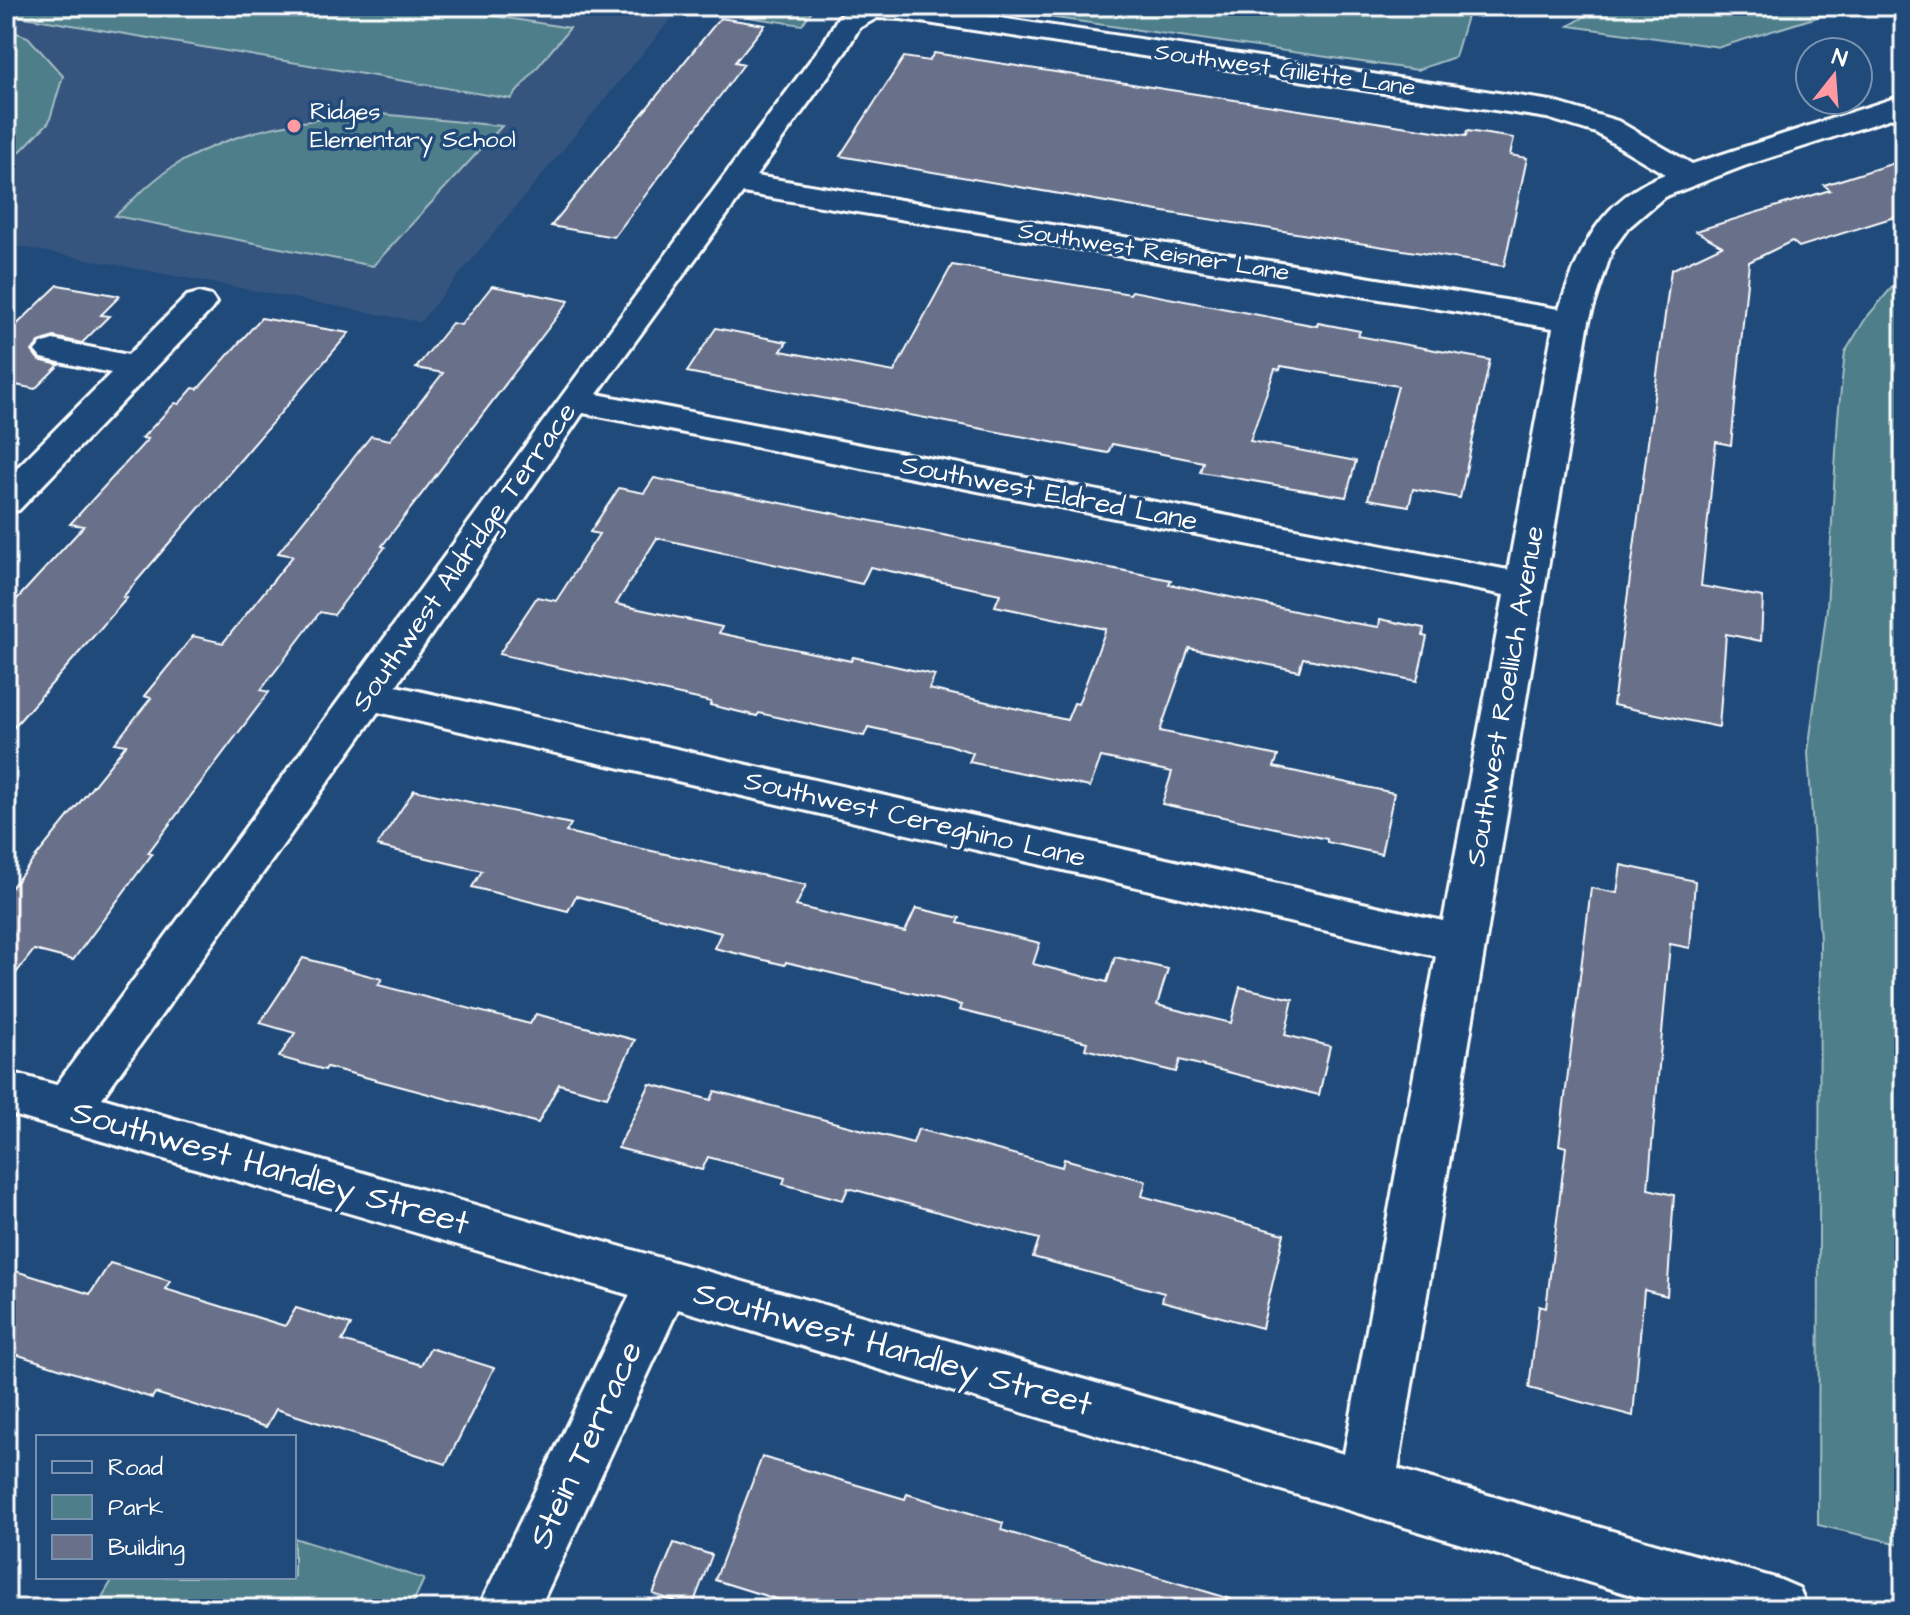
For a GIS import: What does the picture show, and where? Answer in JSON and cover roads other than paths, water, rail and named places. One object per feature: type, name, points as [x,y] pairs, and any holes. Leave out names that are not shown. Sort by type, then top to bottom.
[{"type":"street","name":"Southwest Gillette Lane","points":[[868,11],[904,10],[934,18],[1551,110],[1607,127],[1688,175]]},
{"type":"street","name":"Southwest Aldridge Terrace","points":[[66,1110],[368,695],[574,400],[836,45],[846,25],[857,15],[868,11]]},
{"type":"street","name":"Southwest Roellich Avenue","points":[[1366,1489],[1572,321],[1596,250],[1617,221],[1653,190],[1688,175],[1904,104]]},
{"type":"street","name":"Southwest Reisner Lane","points":[[736,182],[1572,321]]},
{"type":"street","points":[[6,501],[199,303]]},
{"type":"street","points":[[53,351],[136,367]]},
{"type":"street","name":"Southwest Eldred Lane","points":[[574,400],[1523,586]]},
{"type":"street","name":"Southwest Cereghino Lane","points":[[368,695],[1463,944]]},
{"type":"street","name":"Southwest Handley Street","points":[[6,1092],[664,1281],[1778,1609]]},
{"type":"street","name":"Stein Terrace","points":[[508,1609],[664,1281]]},
{"type":"place","name":"Ridges Elementary School","points":[[294,126]]}]
